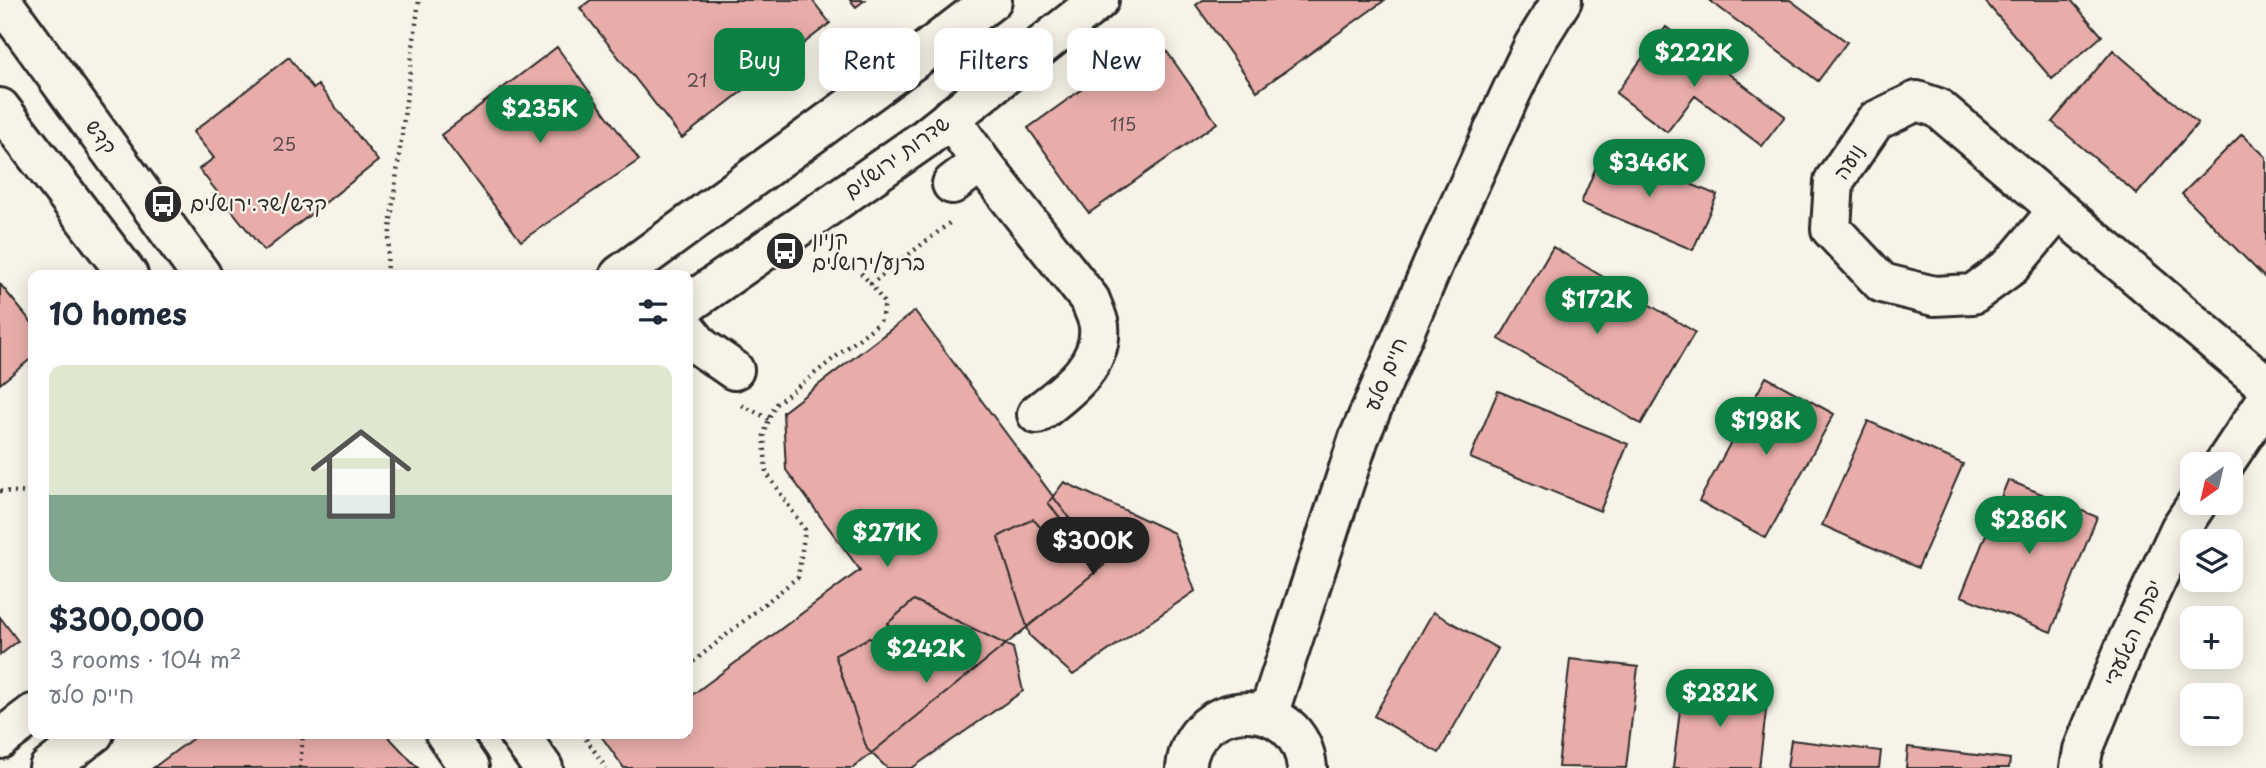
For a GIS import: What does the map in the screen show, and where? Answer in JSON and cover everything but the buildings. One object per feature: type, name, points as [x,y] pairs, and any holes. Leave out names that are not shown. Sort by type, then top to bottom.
[{"type":"street","name":"קדש","points":[[1,0],[197,270]]},
{"type":"street","points":[[627,270],[928,50],[992,0]]},
{"type":"street","name":"שדרות ירושלים","points":[[693,301],[923,140],[1099,0]]},
{"type":"street","name":"חיים סלע","points":[[1268,715],[1359,438],[1440,248],[1534,45],[1562,0]]},
{"type":"street","name":"נועה","points":[[2058,210],[2011,266],[1973,294],[1934,296],[1882,283],[1830,229],[1834,181],[1875,121],[1917,101],[1938,108],[2266,385]]},
{"type":"street","points":[[0,108],[124,270]]},
{"type":"street","points":[[950,118],[962,188],[1090,300],[1099,326],[1096,352],[1085,372],[1037,414]]},
{"type":"street","points":[[693,337],[735,386]]},
{"type":"street","points":[[2232,452],[2266,401]]},
{"type":"street","name":"יפתח הגלעדי","points":[[2080,768],[2083,750],[2128,640],[2180,528],[2189,515]]},
{"type":"street","points":[[1186,768],[1191,748],[1201,732],[1215,720],[1231,713],[1250,711],[1268,715],[1284,724],[1298,739],[1306,757],[1307,768]]},
{"type":"street","points":[[0,739],[28,717]]},
{"type":"street","points":[[50,768],[86,739]]},
{"type":"street","points":[[449,739],[469,768]]},
{"type":"street","points":[[522,739],[542,768]]},
{"type":"path","points":[[386,270],[419,0]]},
{"type":"path","points":[[871,284],[962,188]]},
{"type":"path","points":[[693,662],[798,577],[805,530],[766,472],[764,435],[776,404],[880,322],[886,304],[861,273]]},
{"type":"path","points":[[735,386],[769,419]]},
{"type":"path","points":[[0,491],[28,493]]},
{"type":"path","points":[[300,768],[302,739]]},
{"type":"path","points":[[586,739],[606,768]]},
{"type":"place","name":"קדש/שד.ירושלים","points":[[163,204]]},
{"type":"place","name":"קניון ברנע/ירושלים","points":[[785,251]]}]
